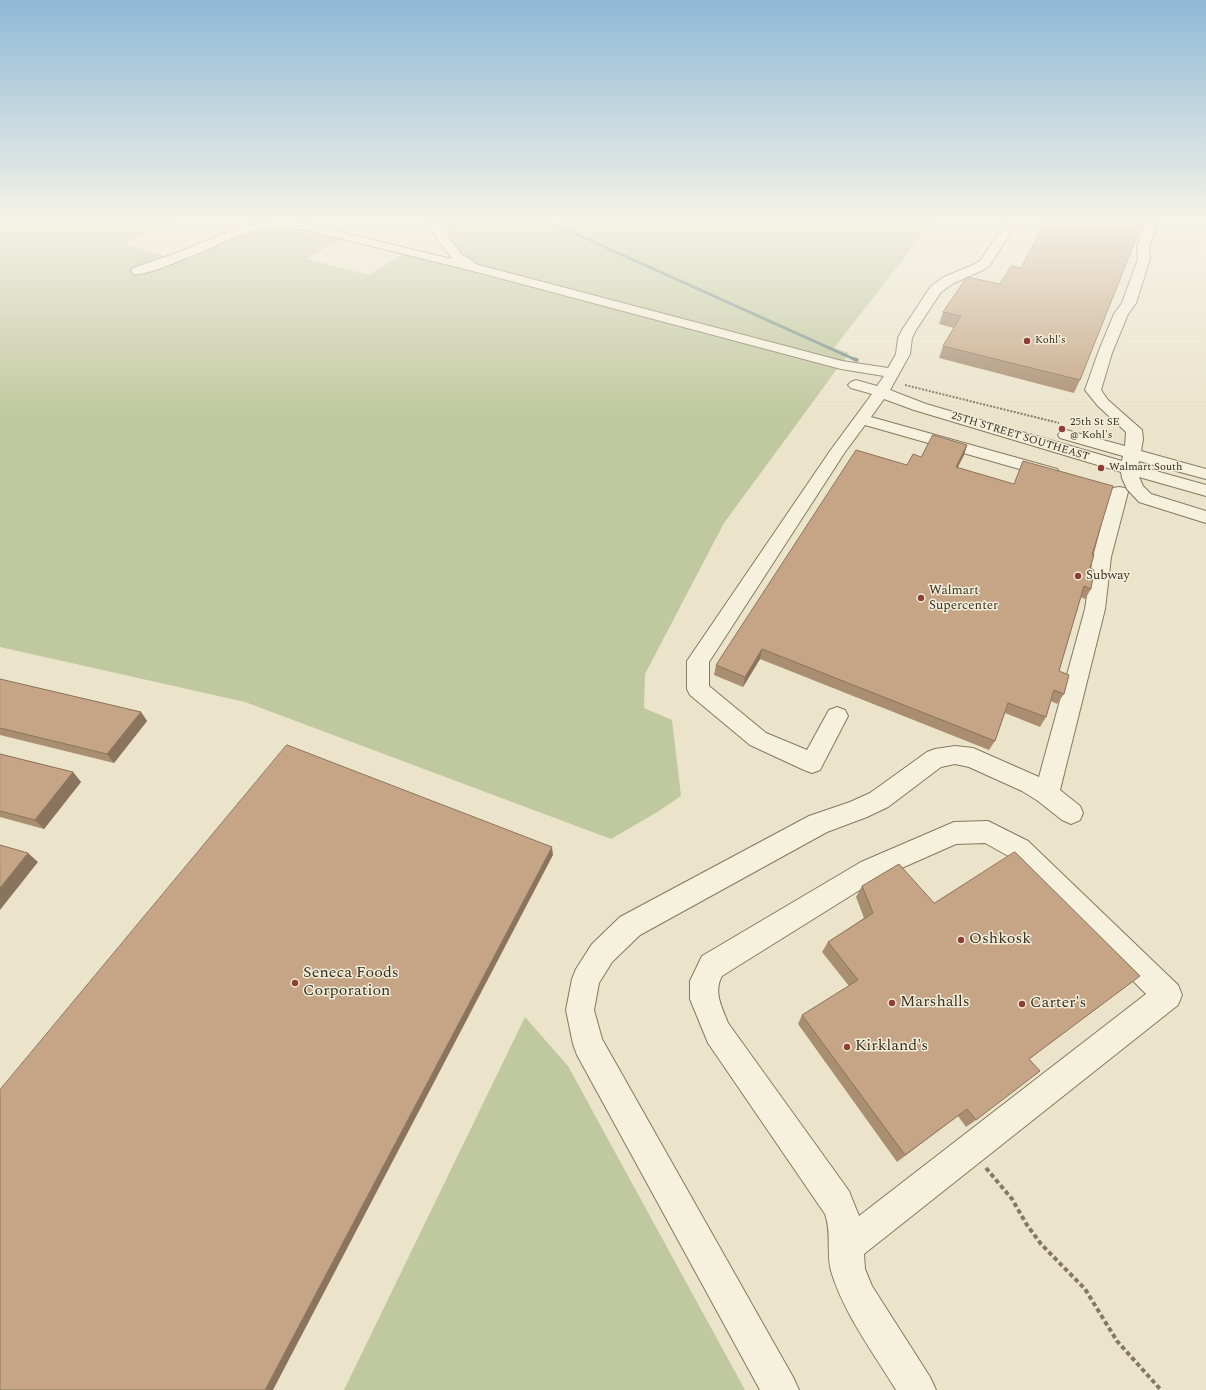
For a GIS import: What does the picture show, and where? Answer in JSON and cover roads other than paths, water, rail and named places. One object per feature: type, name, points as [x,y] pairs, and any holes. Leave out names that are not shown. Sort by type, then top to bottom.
[{"type":"street","points":[[543,286],[827,361],[888,382]]},
{"type":"street","points":[[837,716],[812,763],[758,739],[698,689],[698,661],[833,458],[888,382],[903,354],[905,338],[909,330],[936,289],[940,286]]},
{"type":"street","points":[[1047,794],[1095,609],[1102,557],[1121,491],[1130,478],[1131,461],[1136,436],[1134,430],[1103,403],[1094,390],[1105,353],[1121,314],[1129,303],[1135,286]]},
{"type":"street","name":"25TH STREET SOUTHEAST","points":[[856,385],[888,382],[920,407],[1131,461],[1206,474]]},
{"type":"street","points":[[862,419],[1068,478]]},
{"type":"street","name":"25TH STREET SOUTHEAST","points":[[1131,461],[1206,491]]},
{"type":"street","points":[[1121,491],[1206,517]]},
{"type":"street","points":[[780,1390],[588,1044],[580,1010],[586,979],[602,953],[630,926],[818,824],[858,810],[879,800],[935,759],[955,755],[973,758],[1030,784],[1047,794],[1071,813]]},
{"type":"street","points":[[846,1247],[1168,995],[1020,849],[988,832],[954,833],[930,845],[870,870],[712,966],[704,981],[704,1000],[718,1033],[837,1203],[845,1223],[846,1247],[848,1270],[860,1298],[917,1390]]},
{"type":"waterway","points":[[691,286],[856,360]]},
{"type":"place","name":"Kohl's","points":[[1027,341]]},
{"type":"place","name":"25th St SE @ Kohl's","points":[[1062,429]]},
{"type":"place","name":"Walmart South","points":[[1101,468]]},
{"type":"place","name":"Subway","points":[[1078,576]]},
{"type":"place","name":"Walmart Supercenter","points":[[921,598]]},
{"type":"place","name":"Oshkosk","points":[[961,940]]},
{"type":"place","name":"Seneca Foods Corporation","points":[[295,983]]},
{"type":"place","name":"Marshalls","points":[[892,1003]]},
{"type":"place","name":"Carter's","points":[[1022,1004]]},
{"type":"place","name":"Kirkland's","points":[[847,1047]]}]
